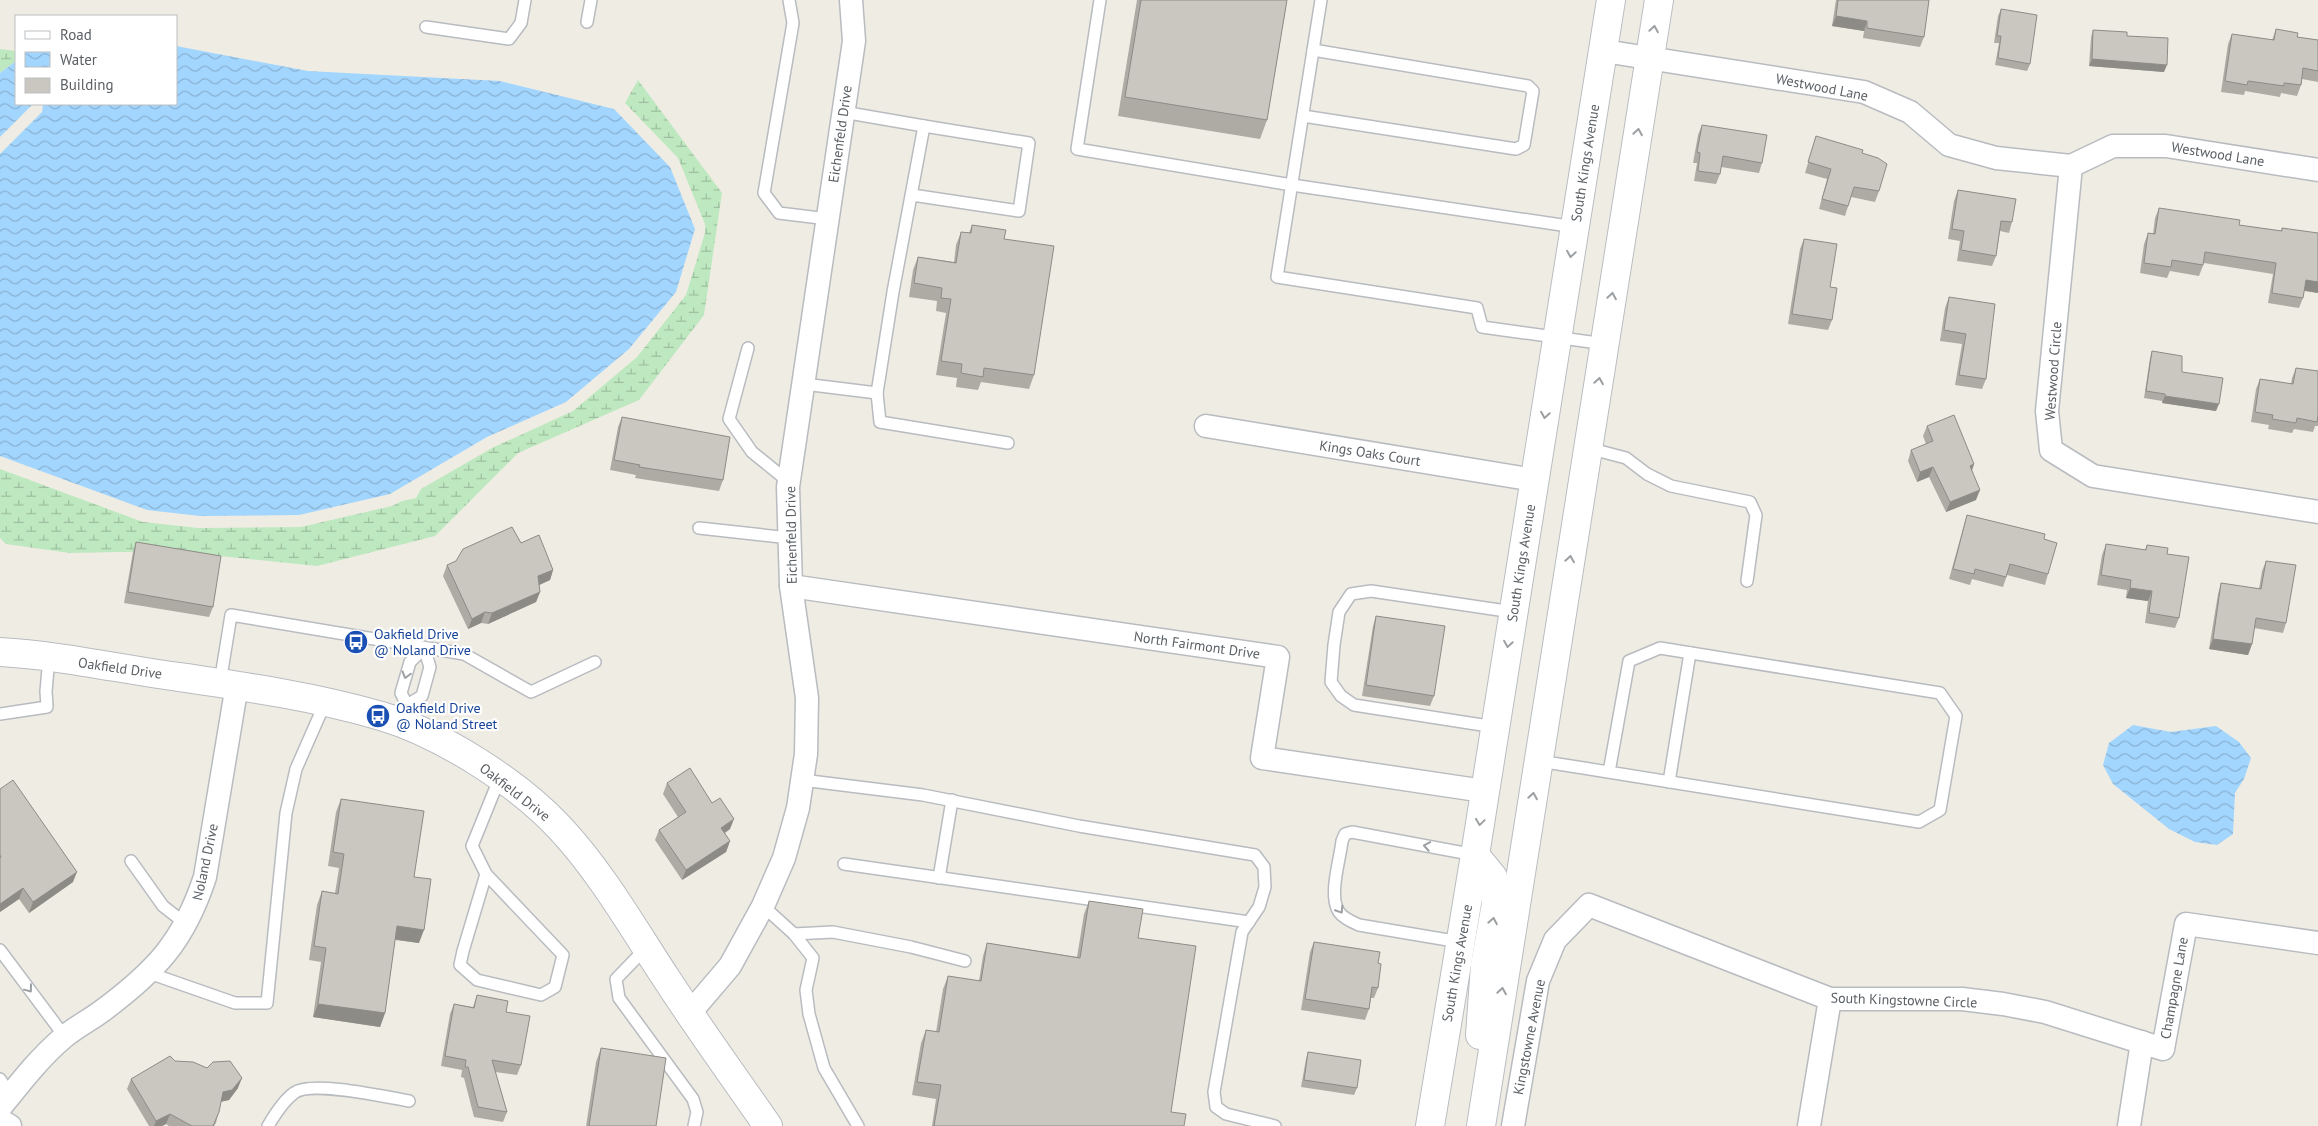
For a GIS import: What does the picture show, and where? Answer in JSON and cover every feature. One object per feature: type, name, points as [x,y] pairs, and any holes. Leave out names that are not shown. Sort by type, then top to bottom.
[{"type":"main road","name":"South Kings Avenue","points":[[1430,1126],[1612,0]]},
{"type":"main road","points":[[1481,1126],[1659,0]]},
{"type":"main road","name":"Oakfield Drive","points":[[0,652],[229,684],[383,716],[404,714],[430,736],[500,777],[560,828],[600,878],[689,1014],[768,1126]]},
{"type":"main road","points":[[1475,855],[1493,877],[1496,904],[1482,1001],[1476,1126]]},
{"type":"street","name":"Eichenfeld Drive","points":[[689,1014],[730,966],[763,906],[784,858],[798,808],[806,754],[807,698],[791,586],[789,482],[854,41],[851,0]]},
{"type":"street","name":"Westwood Lane","points":[[1604,51],[1864,92],[1910,112],[1949,144],[1996,158],[2071,166],[2113,146],[2166,146],[2318,170]]},
{"type":"street","name":"Westwood Circle","points":[[2071,166],[2047,411],[2051,450],[2092,476],[2318,512]]},
{"type":"street","name":"Kings Oaks Court","points":[[1206,426],[1534,480]]},
{"type":"street","name":"North Fairmont Drive","points":[[791,586],[1278,657],[1262,758],[1484,791]]},
{"type":"street","name":"Noland Drive","points":[[3,1094],[26,1075],[65,1037],[149,973],[165,956],[196,906],[205,877],[229,684]]},
{"type":"street","name":"South Kingstowne Circle","points":[[1589,904],[1830,1000],[1962,999],[2003,1004],[2045,1012],[2142,1042]]},
{"type":"street","name":"Kingstowne Avenue","points":[[1513,1126],[1538,981],[1556,940],[1589,904]]},
{"type":"street","name":"Champagne Lane","points":[[2129,1126],[2142,1042],[2163,1048],[2186,924],[2318,943]]},
{"type":"street","points":[[1809,1126],[1830,1000]]},
{"type":"street","points":[[0,1120],[10,1126]]},
{"type":"lane","points":[[426,27],[509,39],[521,23],[525,0]]},
{"type":"lane","points":[[587,22],[591,0]]},
{"type":"lane","points":[[789,0],[793,23],[764,193],[779,213],[828,219]]},
{"type":"lane","points":[[1100,0],[1077,149],[1292,185],[1575,227]]},
{"type":"lane","points":[[1321,0],[1277,277],[1477,308],[1482,328],[1605,344]]},
{"type":"lane","points":[[1303,116],[1516,149],[1524,145],[1533,91],[1528,86],[1313,50]]},
{"type":"lane","points":[[843,112],[1029,143],[1019,211],[912,195]]},
{"type":"lane","points":[[924,126],[893,292],[877,393],[880,422],[1008,443]]},
{"type":"lane","points":[[748,348],[729,419],[752,452],[789,482]]},
{"type":"lane","points":[[804,384],[877,393]]},
{"type":"lane","points":[[1588,448],[1626,458],[1647,474],[1671,486],[1750,502],[1756,516],[1747,581]]},
{"type":"lane","points":[[699,528],[790,538]]},
{"type":"lane","points":[[1495,727],[1354,704],[1341,696],[1331,682],[1334,645],[1340,612],[1351,594],[1371,591],[1513,612]]},
{"type":"lane","points":[[229,684],[231,616],[464,654],[531,692],[595,662]]},
{"type":"lane","points":[[404,714],[422,696],[430,667],[424,648]]},
{"type":"lane","points":[[404,714],[401,693],[410,662],[424,648]]},
{"type":"lane","points":[[1539,761],[1920,822],[1940,810],[1956,716],[1940,693],[1660,648],[1628,660],[1609,772]]},
{"type":"lane","points":[[1670,782],[1690,653]]},
{"type":"lane","points":[[0,714],[47,707],[46,691],[49,658]]},
{"type":"lane","points":[[149,973],[235,1002],[267,1003],[286,813],[296,769],[325,703]]},
{"type":"lane","points":[[486,874],[460,965],[477,980],[541,995],[555,987],[563,955],[486,874],[472,846],[500,777]]},
{"type":"lane","points":[[802,780],[952,800],[1079,826],[1255,855],[1264,867],[1265,887],[1259,907],[1242,932],[1214,1092],[1216,1106],[1226,1114],[1275,1126]]},
{"type":"lane","points":[[939,878],[952,800]]},
{"type":"lane","points":[[1460,942],[1359,925],[1347,919],[1339,912],[1333,899],[1342,841],[1346,834],[1352,832],[1475,855]]},
{"type":"lane","points":[[131,861],[163,906],[186,924]]},
{"type":"lane","points":[[844,864],[1249,922]]},
{"type":"lane","points":[[763,906],[794,934],[813,958],[806,990],[809,1014],[824,1068],[858,1126]]},
{"type":"lane","points":[[794,934],[833,932],[911,947],[965,961]]},
{"type":"lane","points":[[647,948],[616,979],[619,998],[693,1099],[697,1112],[694,1126]]},
{"type":"lane","points":[[0,950],[65,1037]]},
{"type":"lane","points":[[268,1126],[277,1111],[295,1091],[316,1086],[409,1101]]},
{"type":"lane","points":[[1224,1126],[1226,1114]]},
{"type":"green space","points":[[0,49],[15,51],[15,62],[0,73]]},
{"type":"green space","points":[[638,80],[722,193],[704,315],[639,400],[518,453],[435,536],[317,566],[172,551],[70,553],[6,544],[0,538],[0,469],[143,522],[198,528],[301,527],[392,506],[402,501],[416,498],[421,489],[492,448],[573,411],[637,357],[686,295],[705,233],[705,224],[678,158],[625,103]]},
{"type":"water","points":[[178,46],[308,71],[500,81],[614,109],[670,167],[695,229],[676,292],[629,349],[566,402],[487,437],[390,494],[299,515],[200,516],[147,510],[0,456],[0,154],[42,112],[43,105],[178,105]]},
{"type":"water","points":[[15,62],[15,105],[32,105],[0,137],[0,73]]},
{"type":"water","points":[[2133,725],[2171,732],[2216,726],[2239,742],[2251,758],[2244,779],[2235,793],[2233,834],[2217,845],[2195,842],[2169,829],[2113,784],[2103,765],[2109,743]]},
{"type":"building","points":[[1141,0],[1287,0],[1267,120],[1125,97]]},
{"type":"building","points":[[1838,0],[1929,0],[1924,37],[1867,28],[1867,21],[1836,16]]},
{"type":"building","points":[[2001,9],[2037,15],[2030,64],[1998,58],[2001,36],[1997,36]]},
{"type":"building","points":[[2276,29],[2298,33],[2297,37],[2318,40],[2318,71],[2303,68],[2301,85],[2284,83],[2284,86],[2248,81],[2247,85],[2225,81],[2232,34],[2274,40]]},
{"type":"building","points":[[2093,30],[2127,32],[2127,36],[2168,38],[2167,65],[2092,59]]},
{"type":"building","points":[[1702,125],[1767,135],[1762,163],[1723,156],[1720,174],[1698,171],[1700,153],[1697,152]]},
{"type":"building","points":[[1816,136],[1863,150],[1862,153],[1878,158],[1887,164],[1879,191],[1854,187],[1848,206],[1822,199],[1831,169],[1808,162]]},
{"type":"building","points":[[1958,190],[2016,199],[2012,222],[2001,221],[1996,256],[1961,250],[1964,231],[1952,229]]},
{"type":"building","points":[[2159,208],[2240,220],[2239,225],[2282,231],[2282,228],[2318,233],[2318,282],[2306,280],[2303,298],[2272,293],[2276,263],[2205,252],[2203,265],[2172,260],[2171,267],[2144,263],[2148,233],[2155,234]]},
{"type":"building","points":[[972,225],[1006,230],[1004,239],[1054,246],[1034,375],[984,368],[983,377],[961,373],[962,364],[941,361],[951,299],[941,298],[942,288],[914,283],[918,257],[956,263],[961,232],[971,233]]},
{"type":"building","points":[[1804,239],[1837,244],[1830,287],[1837,288],[1832,320],[1792,314]]},
{"type":"building","points":[[1949,297],[1995,304],[1986,379],[1959,375],[1966,334],[1944,330]]},
{"type":"building","points":[[2152,351],[2182,356],[2182,372],[2223,378],[2219,404],[2165,396],[2165,394],[2146,391]]},
{"type":"building","points":[[2296,368],[2318,371],[2317,422],[2297,418],[2296,423],[2272,419],[2273,415],[2255,412],[2260,379],[2293,384]]},
{"type":"building","points":[[1954,415],[1974,464],[1970,466],[1980,490],[1950,502],[1933,467],[1920,472],[1911,450],[1933,441],[1927,426]]},
{"type":"building","points":[[622,417],[730,437],[723,480],[639,467],[640,465],[614,460]]},
{"type":"building","points":[[1967,515],[2045,534],[2044,539],[2057,543],[2048,574],[2010,564],[2006,577],[1975,569],[1974,574],[1953,569]]},
{"type":"building","points":[[512,527],[521,543],[539,535],[553,570],[538,576],[540,592],[492,613],[485,612],[472,619],[447,565],[456,561],[463,549]]},
{"type":"building","points":[[136,542],[221,556],[213,607],[128,592]]},
{"type":"building","points":[[2106,544],[2146,550],[2147,545],[2168,548],[2167,554],[2189,557],[2179,618],[2149,613],[2152,591],[2130,588],[2131,580],[2101,575]]},
{"type":"building","points":[[2266,561],[2296,565],[2286,623],[2256,618],[2252,644],[2213,639],[2221,583],[2261,589]]},
{"type":"building","points":[[1376,616],[1445,626],[1434,696],[1366,685]]},
{"type":"building","points":[[690,768],[712,803],[720,798],[734,819],[721,828],[730,841],[686,870],[659,830],[686,812],[667,783]]},
{"type":"building","points":[[13,780],[77,872],[33,902],[23,888],[0,904],[0,789]]},
{"type":"building","points":[[341,799],[424,811],[414,877],[431,879],[424,930],[397,926],[385,1013],[318,1004],[326,948],[314,946],[322,891],[338,894],[344,854],[333,852]]},
{"type":"building","points":[[1089,901],[1143,909],[1138,938],[1196,946],[1171,1112],[1186,1114],[1184,1126],[934,1126],[941,1085],[917,1082],[926,1030],[939,1032],[948,976],[981,981],[987,943],[1080,958]]},
{"type":"building","points":[[1314,942],[1380,952],[1378,963],[1381,964],[1378,988],[1372,987],[1369,1009],[1305,999]]},
{"type":"building","points":[[477,995],[508,1001],[506,1012],[530,1016],[521,1065],[492,1060],[507,1112],[478,1107],[468,1067],[465,1067],[466,1060],[445,1056],[454,1004],[474,1008]]},
{"type":"building","points":[[601,1048],[666,1058],[656,1126],[589,1126]]},
{"type":"building","points":[[1308,1052],[1361,1060],[1357,1088],[1304,1080]]},
{"type":"building","points":[[170,1056],[175,1061],[193,1062],[207,1068],[213,1062],[230,1061],[242,1078],[232,1090],[223,1092],[219,1112],[213,1126],[192,1126],[170,1114],[156,1121],[131,1079]]},
{"type":"place","name":"Oakfield Drive @ Noland Drive","points":[[356,642]]},
{"type":"place","name":"Oakfield Drive @ Noland Street","points":[[378,716]]}]
